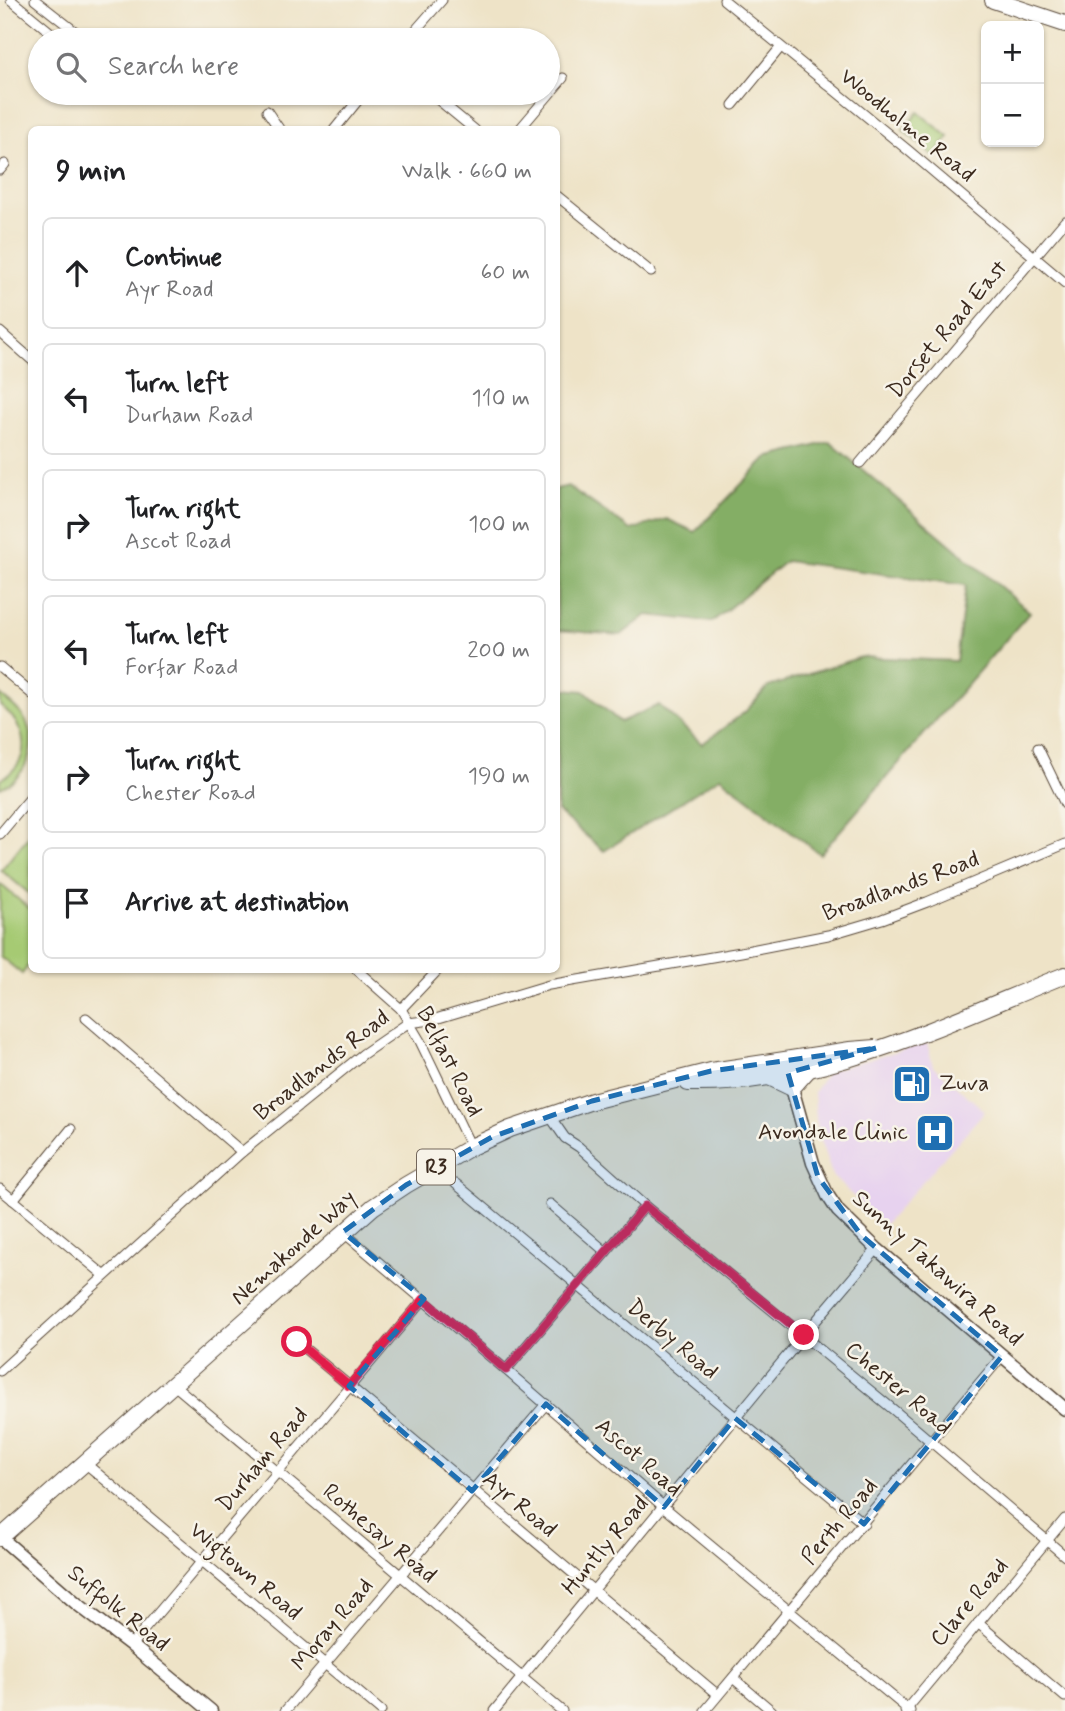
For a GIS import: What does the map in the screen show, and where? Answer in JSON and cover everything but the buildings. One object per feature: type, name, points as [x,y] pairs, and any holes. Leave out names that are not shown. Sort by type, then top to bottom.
[{"type":"highway","points":[[993,0],[1065,24]]},
{"type":"highway","name":"Nemakonde Way","points":[[0,1538],[343,1232],[393,1193],[471,1147],[549,1115],[592,1101],[711,1070],[789,1073],[876,1048],[913,1036],[1065,975]]},
{"type":"highway","name":"Nemakonde Way","points":[[672,1082],[706,1083],[808,1070],[852,1058],[876,1048]]},
{"type":"main road","name":"Sunny Takawira Road","points":[[789,1073],[810,1154],[828,1196],[849,1223],[1065,1409]]},
{"type":"main road","name":"Suffolk Road","points":[[0,1538],[211,1711]]},
{"type":"street","points":[[11,0],[45,28]]},
{"type":"street","points":[[34,0],[70,28]]},
{"type":"street","points":[[418,28],[442,0]]},
{"type":"street","name":"Woodholme Road","points":[[724,0],[1065,283]]},
{"type":"street","points":[[733,105],[780,48]]},
{"type":"street","points":[[560,82],[563,78]]},
{"type":"street","points":[[337,126],[354,105]]},
{"type":"street","points":[[444,105],[470,126]]},
{"type":"street","points":[[522,126],[540,105]]},
{"type":"street","points":[[267,111],[277,126]]},
{"type":"street","points":[[560,198],[651,272]]},
{"type":"street","name":"Dorset Road East","points":[[860,463],[1065,221]]},
{"type":"street","points":[[0,332],[28,356]]},
{"type":"street","points":[[0,667],[28,691]]},
{"type":"street","points":[[1038,748],[1065,804]]},
{"type":"street","points":[[0,834],[28,801]]},
{"type":"street","name":"Broadlands Road","points":[[0,1371],[242,1152],[363,1054],[408,1023],[432,1020],[549,985],[828,935],[927,902],[1065,844]]},
{"type":"street","name":"Belfast Road","points":[[360,973],[401,1009],[420,1041],[471,1147]]},
{"type":"street","points":[[401,1009],[435,973]]},
{"type":"street","points":[[86,1018],[242,1152]]},
{"type":"street","name":"Chester Road","points":[[549,1115],[565,1138],[804,1335],[1065,1556]]},
{"type":"street","points":[[13,1199],[71,1129]]},
{"type":"street","name":"Derby Road","points":[[456,1184],[864,1524]]},
{"type":"street","points":[[0,1189],[104,1275]]},
{"type":"street","points":[[550,1204],[606,1252]]},
{"type":"street","points":[[506,1370],[645,1206]]},
{"type":"street","name":"Ascot Road","points":[[343,1232],[664,1507],[907,1710]]},
{"type":"street","name":"Huntly Road","points":[[494,1711],[877,1249]]},
{"type":"street","name":"Durham Road","points":[[131,1645],[424,1299]]},
{"type":"street","name":"Ayr Road","points":[[297,1342],[718,1695]]},
{"type":"street","name":"Perth Road","points":[[705,1711],[932,1443],[1002,1356]]},
{"type":"street","name":"Rothesay Road","points":[[173,1384],[562,1711]]},
{"type":"street","name":"Moray Road","points":[[285,1711],[545,1404]]},
{"type":"street","name":"Wigtown Road","points":[[85,1463],[381,1711]]},
{"type":"street","name":"Clare Road","points":[[907,1710],[1065,1519]]},
{"type":"street","points":[[978,1623],[1065,1697]]},
{"type":"street","points":[[733,1678],[772,1711]]},
{"type":"highlighted area","points":[[876,1048],[788,1073],[818,1177],[861,1235],[1002,1356],[864,1524],[735,1418],[664,1507],[546,1404],[472,1491],[349,1386],[424,1299],[343,1232],[406,1185],[492,1137],[592,1101],[711,1071]]},
{"type":"shaded area","points":[[927,1043],[933,1066],[985,1111],[884,1225],[833,1177],[817,1131],[814,1092],[828,1071]]},
{"type":"green space","points":[[918,112],[949,137],[934,156],[903,130]]},
{"type":"green space","points":[[830,442],[1030,612],[820,854],[720,777],[604,851],[560,814],[560,688],[584,691],[620,722],[659,705],[702,744],[745,712],[768,687],[861,657],[956,661],[966,585],[786,561],[712,622],[647,615],[621,635],[560,630],[560,488],[568,486],[631,530],[667,519],[695,532],[767,458]]},
{"type":"green space","points":[[0,695],[22,714],[28,726],[28,759],[17,776],[0,788],[0,780],[19,763],[23,743],[16,723],[0,705]]},
{"type":"green space","points":[[28,837],[28,892],[1,870]]},
{"type":"green space","points":[[0,884],[28,907],[28,966],[22,974],[0,956]]},
{"type":"place","name":"Zuva","points":[[912,1084]]},
{"type":"place","name":"Avondale Clinic","points":[[935,1133]]},
{"type":"route","points":[[297,1342],[349,1386],[424,1299],[506,1370],[645,1206],[804,1335]]}]
